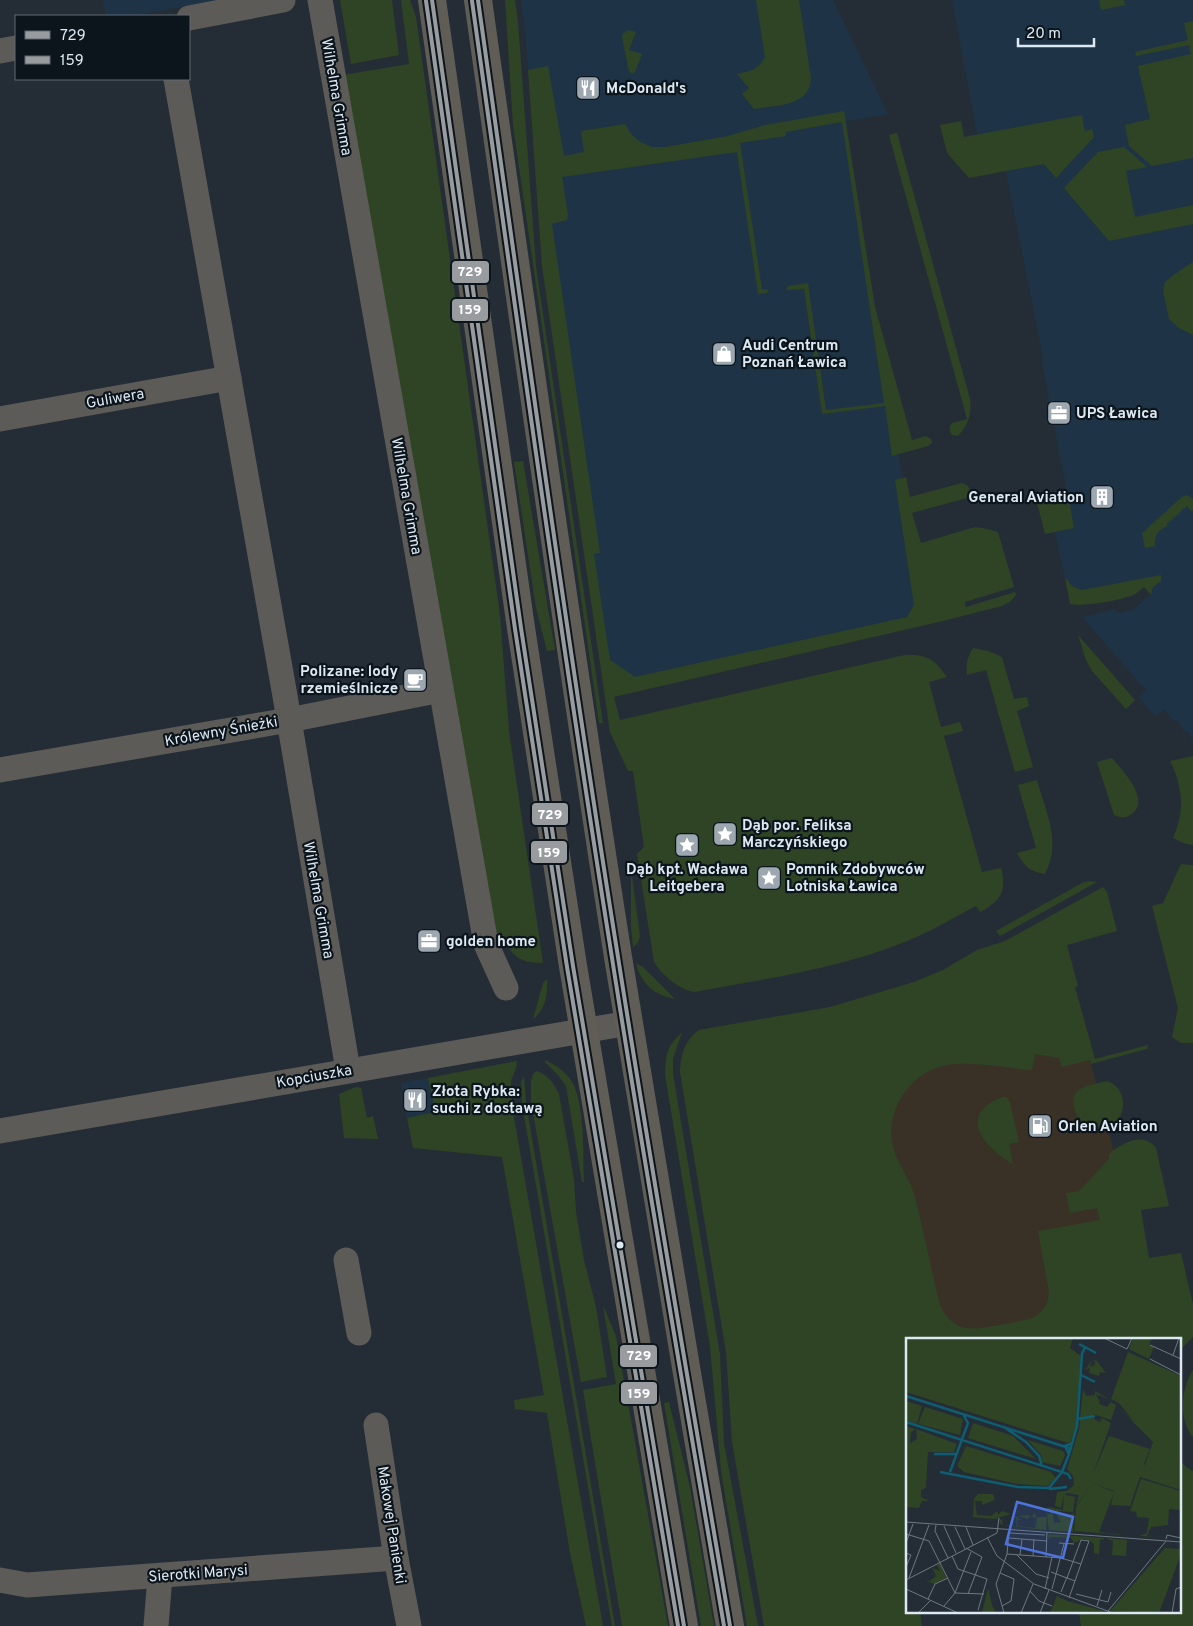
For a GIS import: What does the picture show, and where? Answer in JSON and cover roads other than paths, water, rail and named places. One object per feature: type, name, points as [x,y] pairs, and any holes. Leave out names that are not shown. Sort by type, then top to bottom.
[{"type":"main road","points":[[432,0],[520,619],[583,1030],[684,1626]]},
{"type":"main road","points":[[478,0],[544,463],[629,1023],[730,1626]]},
{"type":"street","points":[[190,18],[283,0]]},
{"type":"street","name":"Wilhelma Grimma","points":[[320,0],[486,944],[506,988]]},
{"type":"street","points":[[0,51],[15,48]]},
{"type":"street","name":"Wilhelma Grimma","points":[[176,80],[348,1070]]},
{"type":"street","name":"Guliwera","points":[[0,419],[229,378]]},
{"type":"street","name":"Królewny Śnieżki","points":[[0,770],[288,720],[441,690]]},
{"type":"street","name":"Kopciuszka","points":[[0,1131],[629,1023]]},
{"type":"street","points":[[346,1260],[359,1333]]},
{"type":"street","name":"Makowej Panienki","points":[[376,1425],[396,1558],[409,1626]]},
{"type":"street","name":"Sierotki Marysi","points":[[0,1580],[27,1585],[396,1558]]},
{"type":"street","points":[[156,1626],[160,1576]]},
{"type":"place","name":"McDonald's","points":[[588,88]]},
{"type":"place","name":"Audi Centrum Poznań Ławica","points":[[724,354]]},
{"type":"place","name":"UPS Ławica","points":[[1059,413]]},
{"type":"place","name":"General Aviation","points":[[1102,497]]},
{"type":"place","name":"Polizane: lody rzemieślnicze","points":[[415,680]]},
{"type":"place","name":"Dąb por. Feliksa Marczyńskiego","points":[[725,834]]},
{"type":"place","name":"Dąb kpt. Wacława Leitgebera","points":[[687,845]]},
{"type":"place","name":"Pomnik Zdobywców Lotniska Ławica","points":[[769,878]]},
{"type":"place","name":"golden home","points":[[429,941]]},
{"type":"place","name":"Złota Rybka: suchi z dostawą","points":[[415,1100]]},
{"type":"place","name":"Orlen Aviation","points":[[1040,1126]]}]
